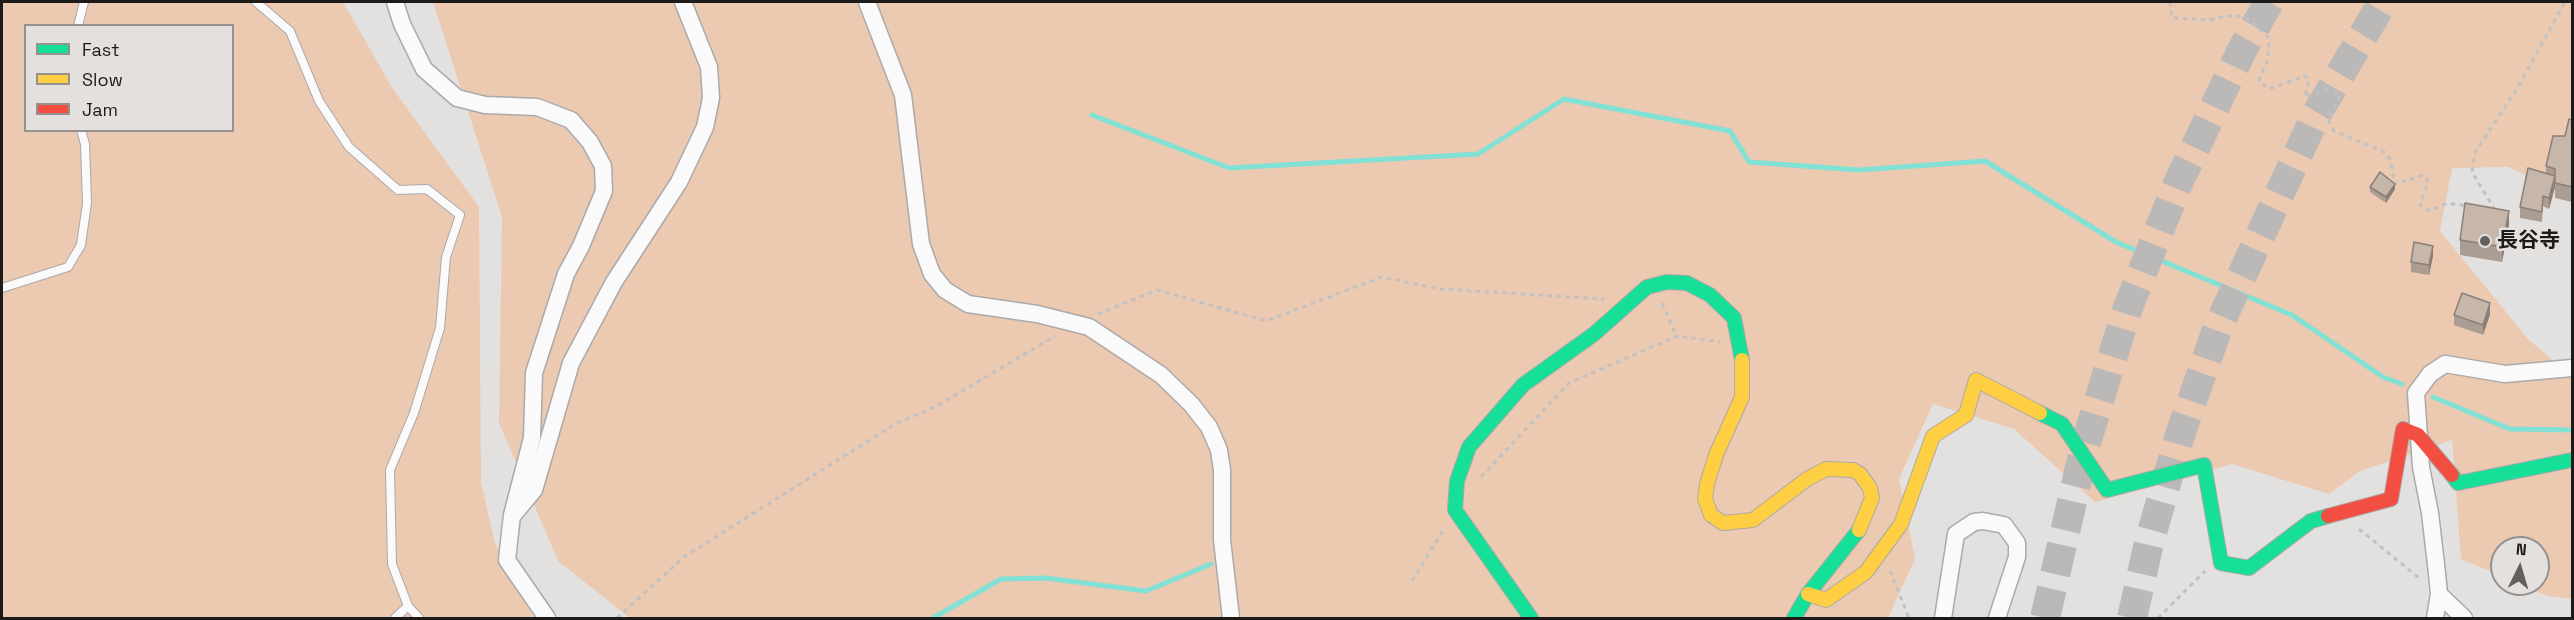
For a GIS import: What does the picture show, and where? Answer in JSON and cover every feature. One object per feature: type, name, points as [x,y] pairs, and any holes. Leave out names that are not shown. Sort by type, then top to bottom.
[{"type":"street","points":[[395,2],[402,24],[424,69],[457,98],[485,105],[537,107],[571,120],[590,142],[603,166],[604,191],[581,246],[566,274],[534,373],[531,438],[512,515],[507,560],[547,618]]},
{"type":"street","points":[[512,515],[534,490],[571,363],[614,282],[680,182],[705,127],[711,98],[709,68],[684,2]]},
{"type":"street","points":[[867,2],[903,95],[921,244],[932,274],[945,290],[968,304],[1037,314],[1089,327],[1161,375],[1191,404],[1209,427],[1219,450],[1222,471],[1222,540],[1231,618]]},
{"type":"street","points":[[1531,618],[1455,510],[1457,481],[1469,447],[1523,385],[1594,334],[1647,287],[1667,282],[1687,283],[1710,295],[1734,318],[1737,344],[1742,357],[1742,397],[1716,455],[1707,484],[1705,499],[1711,515],[1723,523],[1753,520],[1807,479],[1826,469],[1852,470],[1860,474],[1870,488],[1872,498],[1861,528],[1808,594],[1794,618]]},
{"type":"street","points":[[2435,618],[2439,594],[2418,435],[2416,393],[2430,374],[2445,364],[2505,374],[2572,368]]},
{"type":"street","points":[[1808,594],[1826,600],[1866,572],[1901,524],[1933,436],[1966,415],[1976,380],[2062,424],[2107,490],[2204,465],[2221,563],[2249,567],[2311,521],[2391,499],[2403,429],[2418,435],[2458,483],[2572,460]]},
{"type":"street","points":[[1943,618],[1956,534],[1974,522],[1983,521],[2004,525],[2017,543],[2017,558],[1997,618]]},
{"type":"street","points":[[2439,594],[2464,618]]},
{"type":"lane","points":[[78,24],[84,2]]},
{"type":"lane","points":[[256,2],[290,30],[319,101],[349,147],[398,190],[427,189],[460,215],[446,258],[440,328],[414,413],[390,470],[392,564],[408,606],[419,618]]},
{"type":"lane","points":[[2,288],[68,267],[81,246],[87,203],[85,144],[82,132]]},
{"type":"lane","points":[[395,618],[408,606]]},
{"type":"path","points":[[2170,2],[2172,18],[2209,20],[2234,15],[2250,20],[2269,38],[2268,59],[2259,80],[2269,89],[2305,76],[2308,79],[2305,97],[2326,90],[2338,92],[2339,98],[2328,120],[2334,131],[2384,152],[2390,159],[2395,184],[2424,174],[2428,182],[2420,205],[2430,211],[2447,203],[2476,207]]},
{"type":"path","points":[[2486,209],[2496,210],[2472,172],[2475,152],[2517,89],[2565,2]]},
{"type":"path","points":[[617,618],[684,557],[895,424],[937,406],[1076,324],[1157,290],[1266,321],[1382,277],[1440,289],[1631,301]]},
{"type":"path","points":[[1656,285],[1667,319],[1677,336]]},
{"type":"path","points":[[1475,484],[1495,459],[1569,383],[1677,336],[1737,344]]},
{"type":"path","points":[[1412,581],[1455,510]]},
{"type":"path","points":[[2339,513],[2439,594]]},
{"type":"path","points":[[1882,550],[1909,618]]},
{"type":"path","points":[[2158,618],[2219,556]]},
{"type":"shaded area","points":[[2,2],[343,2],[393,89],[479,207],[481,483],[495,543],[534,618],[2,618]]},
{"type":"shaded area","points":[[433,2],[2572,2],[2572,197],[2508,167],[2452,168],[2440,231],[2528,339],[2572,377],[2572,599],[2547,596],[2550,596],[2550,536],[2490,536],[2490,571],[2461,559],[2452,440],[2360,471],[2329,494],[2232,464],[2095,502],[2014,429],[1933,404],[1899,479],[1915,559],[1888,618],[630,618],[558,561],[499,423],[502,217]]},
{"type":"building","points":[[2569,119],[2572,120],[2572,187],[2555,183],[2555,169],[2546,166],[2553,136],[2565,136]]},
{"type":"building","points":[[2528,168],[2555,176],[2549,198],[2543,196],[2542,212],[2520,207]]},
{"type":"building","points":[[2380,172],[2395,184],[2386,197],[2370,187]]},
{"type":"building","points":[[2465,203],[2509,211],[2502,247],[2460,240]]},
{"type":"building","points":[[2414,242],[2433,246],[2429,265],[2411,262]]},
{"type":"building","points":[[2462,293],[2490,303],[2483,325],[2454,315]]},
{"type":"waterway","points":[[1092,115],[1229,168],[1478,154],[1564,99],[1730,131],[1749,162],[1859,170],[1985,161],[2116,242],[2292,315],[2383,377],[2402,384]]},
{"type":"waterway","points":[[2433,397],[2510,429],[2572,430]]},
{"type":"waterway","points":[[933,618],[1001,579],[1046,578],[1146,591],[1211,564]]},
{"type":"tunnel","points":[[2045,618],[2085,446],[2127,310],[2179,181],[2242,50],[2269,2]]},
{"type":"tunnel","points":[[2132,618],[2149,543],[2180,435],[2218,327],[2316,115],[2383,2]]},
{"type":"traffic: fast","points":[[1531,618],[1455,510],[1457,481],[1469,447],[1523,385],[1594,334],[1647,287],[1667,282],[1687,283],[1710,295],[1734,318],[1742,360]]},
{"type":"traffic: fast","points":[[2040,413],[2062,424],[2107,490],[2204,465],[2221,563],[2249,568],[2311,521],[2328,516]]},
{"type":"traffic: fast","points":[[2452,475],[2458,483],[2572,460]]},
{"type":"traffic: fast","points":[[1794,618],[1808,594],[1859,530]]},
{"type":"traffic: slow","points":[[1742,360],[1742,397],[1716,455],[1707,484],[1705,499],[1711,515],[1723,523],[1753,520],[1807,479],[1826,469],[1853,470],[1860,474],[1870,488],[1872,498],[1859,530]]},
{"type":"traffic: slow","points":[[1808,594],[1826,600],[1866,572],[1901,524],[1933,436],[1966,415],[1976,380],[2040,413]]},
{"type":"traffic: jam","points":[[2328,516],[2391,499],[2403,429],[2418,435],[2452,475]]},
{"type":"place","name":"長谷寺","points":[[2485,241]]}]
